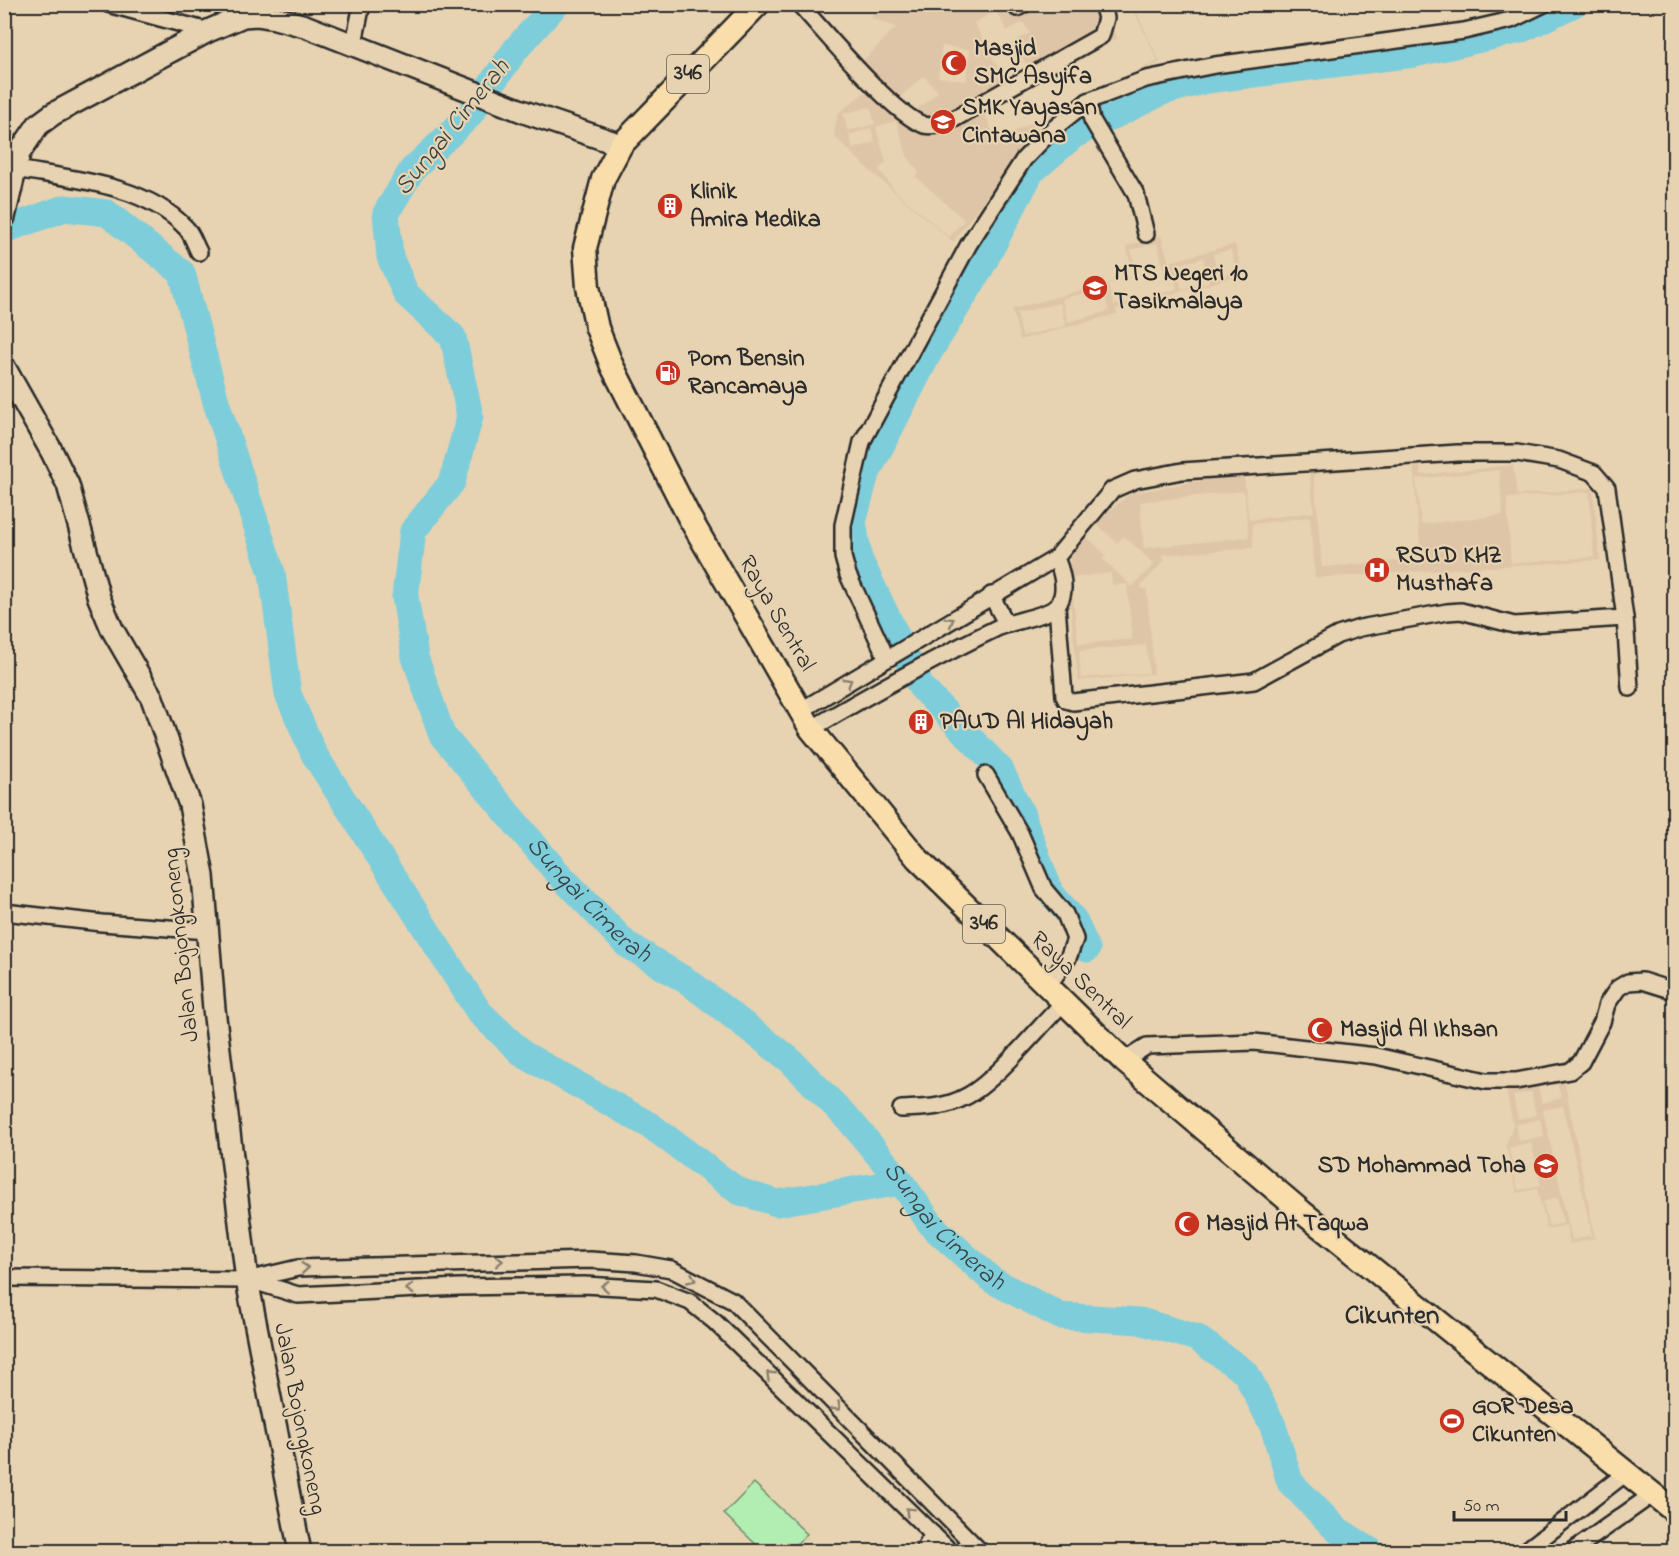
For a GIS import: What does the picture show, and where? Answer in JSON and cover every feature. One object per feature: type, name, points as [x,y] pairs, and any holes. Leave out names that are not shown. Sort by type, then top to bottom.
[{"type":"main road","name":"346","points":[[621,145],[758,4]]},
{"type":"main road","points":[[4,217],[19,153],[38,125],[53,114],[208,31],[243,16],[257,15],[354,43],[456,86],[621,145]]},
{"type":"main road","name":"Raya Sentral","points":[[621,145],[603,179],[585,248],[588,287],[597,328],[637,419],[683,507],[806,720],[917,858],[1124,1061],[1302,1212],[1674,1511]]},
{"type":"main road","name":"Jalan Bojongkoneng","points":[[4,367],[68,484],[99,598],[112,629],[152,698],[190,804],[200,850],[214,1009],[247,1280],[300,1551]]},
{"type":"street","points":[[108,4],[208,31]]},
{"type":"street","points":[[354,43],[362,4]]},
{"type":"street","points":[[799,4],[844,55],[896,105],[916,121],[936,126],[947,123],[1101,36],[1106,18],[1102,4]]},
{"type":"street","points":[[897,653],[848,575],[843,557],[843,525],[862,442],[969,244],[1024,159],[1053,129],[1088,101],[1146,79],[1215,65],[1464,31],[1511,20],[1544,4]]},
{"type":"street","points":[[1088,101],[1092,120],[1136,194],[1146,234]]},
{"type":"street","points":[[14,178],[124,192],[148,202],[187,229],[199,252]]},
{"type":"street","points":[[806,720],[897,653],[1056,558],[1112,490],[1135,480],[1182,471],[1458,453],[1517,453],[1559,460],[1594,473],[1606,488],[1625,618],[1630,688]]},
{"type":"street","points":[[1056,558],[1062,572],[1064,590],[1057,606],[1064,696],[1066,700],[1073,702],[1254,681],[1338,635],[1359,628],[1447,612],[1461,611],[1514,625],[1625,618]]},
{"type":"street","points":[[991,595],[1005,624]]},
{"type":"street","points":[[806,720],[902,676],[1005,624],[1048,612],[1057,606]]},
{"type":"street","points":[[901,1108],[935,1107],[966,1097],[982,1086],[1055,995],[1075,939],[1065,914],[1044,889],[1020,833],[986,775]]},
{"type":"street","points":[[4,912],[102,923],[208,931]]},
{"type":"street","points":[[1124,1061],[1147,1046],[1254,1042],[1376,1056],[1486,1081],[1516,1081],[1570,1071],[1581,1062],[1613,993],[1623,985],[1642,981],[1674,991]]},
{"type":"street","points":[[4,1278],[247,1280],[298,1268],[590,1260],[636,1263],[671,1269],[733,1301],[981,1551]]},
{"type":"street","points":[[459,1262],[459,1287]]},
{"type":"street","points":[[247,1280],[298,1295],[459,1287],[584,1285],[656,1289],[690,1302],[716,1322],[951,1551]]},
{"type":"street","points":[[880,1482],[899,1466]]},
{"type":"street","points":[[1524,1551],[1626,1473]]},
{"type":"street","points":[[1571,1551],[1653,1494]]},
{"type":"street","points":[[923,1551],[933,1534]]},
{"type":"shaded area","name":"SMK Yayasan Cintawana","points":[[879,5],[971,5],[976,13],[992,5],[1102,5],[1118,38],[980,105],[997,140],[1158,61],[1131,5],[1160,62],[1068,108],[1036,130],[953,242],[869,170],[834,136],[837,114],[879,81],[863,61],[896,27],[871,18]],"holes":[[[996,11],[1007,31],[1023,22],[1030,33],[1014,42],[1027,67],[1005,80],[974,23]],[[942,46],[970,50],[966,81],[938,77]],[[924,76],[938,92],[912,114],[899,98]],[[870,107],[875,124],[848,131],[843,114]],[[896,121],[907,156],[919,173],[915,176],[964,220],[949,237],[895,191],[879,169],[886,162],[876,127]],[[871,128],[875,142],[853,149],[849,135]]]},
{"type":"shaded area","name":"MTS Negeri 10 Tasikmalaya","points":[[1161,236],[1169,262],[1235,244],[1243,275],[1116,309],[1117,314],[1020,340],[1012,309],[1134,276],[1126,246]],"holes":[[[1157,243],[1164,270],[1172,268],[1177,289],[1114,306],[1108,284],[1138,276],[1131,250]],[[1231,250],[1237,272],[1219,277],[1213,254]],[[1203,258],[1209,282],[1182,289],[1176,265]],[[1102,288],[1109,311],[1068,322],[1062,299]],[[1060,303],[1066,326],[1022,336],[1017,313]]]},
{"type":"shaded area","name":"RSUD KHZ Musthafa","points":[[1419,456],[1421,475],[1513,465],[1517,495],[1593,488],[1600,560],[1315,578],[1310,517],[1252,524],[1253,548],[1160,555],[1165,560],[1140,587],[1147,590],[1154,674],[1078,681],[1067,573],[1072,552],[1093,524],[1131,493],[1249,472]],"holes":[[[1413,465],[1421,559],[1322,567],[1314,474]],[[1309,470],[1314,512],[1249,520],[1244,477]],[[1499,470],[1503,515],[1421,524],[1416,479]],[[1244,491],[1249,537],[1144,548],[1140,502]],[[1589,492],[1594,557],[1511,563],[1507,498]],[[1098,525],[1117,543],[1124,536],[1154,564],[1132,587],[1103,559],[1106,555],[1087,537]],[[1111,573],[1112,585],[1127,584],[1132,639],[1078,644],[1071,578]],[[1146,645],[1149,673],[1081,678],[1079,651]]]},
{"type":"shaded area","name":"SD Mohammad Toha","points":[[1564,1078],[1595,1238],[1570,1244],[1566,1225],[1547,1229],[1537,1189],[1517,1193],[1506,1146],[1513,1125],[1506,1090]],"holes":[[[1557,1082],[1561,1098],[1542,1103],[1538,1086]],[[1531,1092],[1536,1115],[1518,1119],[1513,1096]],[[1563,1106],[1592,1235],[1572,1240],[1543,1110]],[[1540,1119],[1544,1136],[1519,1141],[1515,1125]],[[1531,1142],[1541,1185],[1518,1190],[1509,1148]],[[1557,1198],[1563,1223],[1549,1226],[1543,1202]]]},
{"type":"green space","points":[[754,1483],[807,1534],[789,1551],[763,1551],[724,1514]]},
{"type":"waterway","name":"Sungai Cimerah","points":[[556,4],[516,49],[468,117],[412,170],[386,213],[390,257],[406,294],[453,337],[470,416],[452,482],[413,531],[405,597],[415,657],[442,735],[555,870],[626,944],[690,983],[790,1060],[851,1122],[901,1182],[933,1227],[992,1280],[1060,1316],[1140,1321],[1197,1338],[1246,1373],[1273,1426],[1290,1482],[1336,1529],[1372,1552]]},
{"type":"waterway","points":[[1087,949],[1074,920],[1050,892],[1021,813],[1000,769],[921,687],[859,559],[853,522],[865,477],[928,354],[979,271],[1031,172],[1074,135],[1162,92],[1207,80],[1414,54],[1520,30],[1574,4]]},
{"type":"waterway","points":[[4,230],[65,208],[107,213],[182,273],[216,402],[272,573],[288,694],[314,754],[479,1012],[523,1054],[651,1126],[738,1191],[777,1203],[901,1182]]},
{"type":"place","name":"Masjid SMC Asyifa","points":[[954,63]]},
{"type":"place","name":"SMK Yayasan Cintawana","points":[[943,122]]},
{"type":"place","name":"Klinik Amira Medika","points":[[670,206]]},
{"type":"place","name":"MTS Negeri 10 Tasikmalaya","points":[[1095,288]]},
{"type":"place","name":"Pom Bensin Rancamaya","points":[[668,373]]},
{"type":"place","name":"RSUD KHZ Musthafa","points":[[1377,570]]},
{"type":"place","name":"PAUD Al Hidayah","points":[[921,722]]},
{"type":"place","name":"Masjid Al Ikhsan","points":[[1320,1030]]},
{"type":"place","name":"SD Mohammad Toha","points":[[1546,1166]]},
{"type":"place","name":"Masjid At Taqwa","points":[[1187,1224]]},
{"type":"place","name":"GOR Desa Cikunten","points":[[1452,1421]]},
{"type":"district","name":"Cikunten","points":[[1392,1316]]}]
